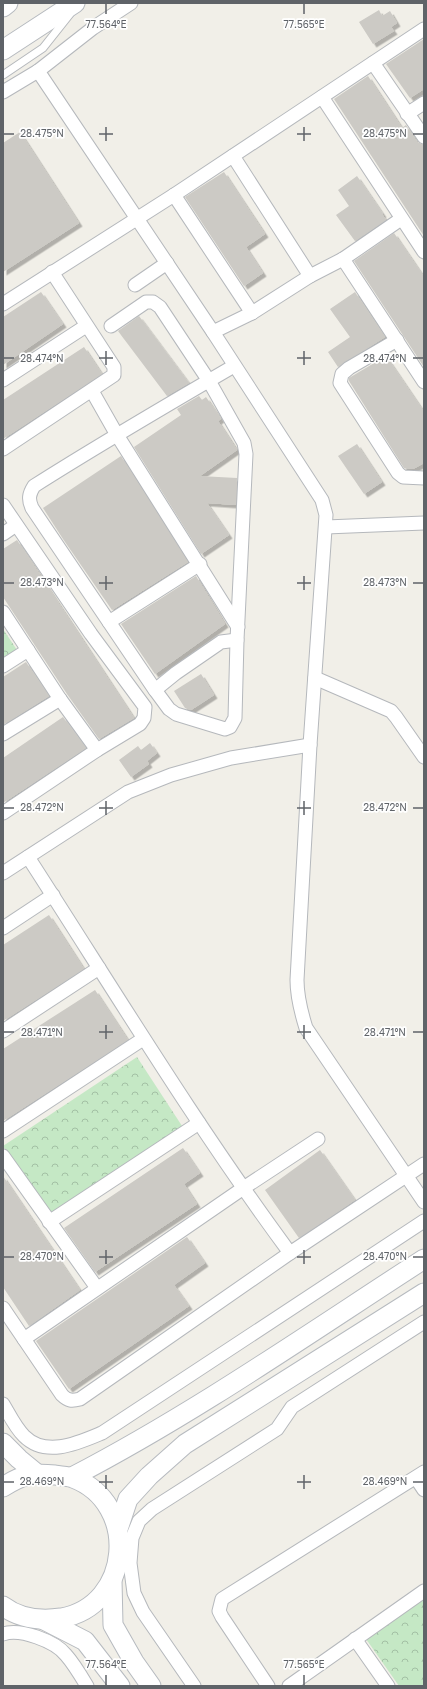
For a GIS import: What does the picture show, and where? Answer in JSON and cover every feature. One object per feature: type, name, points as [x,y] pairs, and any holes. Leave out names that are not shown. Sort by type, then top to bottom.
[{"type":"street","points":[[3,6],[8,3]]},
{"type":"street","points":[[3,50],[75,3]]},
{"type":"street","points":[[3,92],[38,71],[93,28],[131,3]]},
{"type":"street","points":[[3,304],[174,195],[424,30]]},
{"type":"street","points":[[373,63],[424,137]]},
{"type":"street","points":[[38,71],[213,332],[322,500],[325,507],[326,527],[310,745],[297,994],[306,1028],[424,1202]]},
{"type":"street","points":[[322,97],[424,252]]},
{"type":"street","points":[[407,114],[424,103]]},
{"type":"street","points":[[233,156],[310,276]]},
{"type":"street","points":[[174,195],[252,313]]},
{"type":"street","points":[[213,332],[252,313],[310,276],[344,259],[401,218]]},
{"type":"street","points":[[344,259],[424,382]]},
{"type":"street","points":[[135,285],[167,263]]},
{"type":"street","points":[[3,449],[112,378],[115,372],[114,368],[52,272]]},
{"type":"street","points":[[111,326],[146,302],[154,302],[160,308],[209,381],[244,443],[246,454],[238,633],[236,718],[230,727],[220,728],[176,714],[169,709],[32,508],[29,500],[30,492],[34,486],[117,435],[209,381],[234,366]]},
{"type":"street","points":[[3,380],[86,326]]},
{"type":"street","points":[[397,340],[349,368],[342,374],[340,383],[398,473],[403,477],[424,478]]},
{"type":"street","points":[[92,391],[117,435],[200,564],[238,633]]},
{"type":"street","points":[[3,505],[91,634],[145,707],[144,718],[140,724],[97,750],[3,813]]},
{"type":"street","points":[[326,527],[424,523]]},
{"type":"street","points":[[3,534],[16,525]]},
{"type":"street","points":[[109,622],[200,564]]},
{"type":"street","points":[[3,612],[60,699],[97,750]]},
{"type":"street","points":[[155,690],[176,673],[221,642],[238,633]]},
{"type":"street","points":[[3,666],[28,650]]},
{"type":"street","points":[[315,678],[391,712],[424,757]]},
{"type":"street","points":[[3,734],[60,699]]},
{"type":"street","points":[[3,873],[128,792],[171,775],[231,758],[310,745]]},
{"type":"street","points":[[28,857],[143,1039],[242,1189],[290,1253]]},
{"type":"street","points":[[3,928],[53,895]]},
{"type":"street","points":[[3,1031],[99,968]]},
{"type":"street","points":[[3,1130],[143,1039]]},
{"type":"street","points":[[50,1222],[199,1123]]},
{"type":"street","points":[[24,1339],[242,1189],[318,1139]]},
{"type":"street","points":[[3,1156],[97,1288]]},
{"type":"street","points":[[3,1308],[62,1395],[67,1400],[72,1401],[80,1399],[290,1253],[424,1164]]},
{"type":"street","points":[[3,1404],[24,1436],[37,1446],[50,1448],[72,1446],[102,1433],[424,1222]]},
{"type":"street","points":[[72,1477],[119,1453],[174,1421],[424,1259]]},
{"type":"street","points":[[118,1529],[128,1499],[149,1476],[185,1444],[424,1293]]},
{"type":"street","points":[[194,1686],[143,1612],[134,1593],[131,1557],[132,1538],[139,1521],[152,1509],[277,1429],[292,1407],[424,1322]]},
{"type":"street","points":[[3,1443],[36,1473]]},
{"type":"street","points":[[3,1487],[16,1479],[36,1473],[72,1477],[93,1489],[109,1507],[118,1529],[120,1555],[112,1580],[113,1624],[134,1662],[151,1686]]},
{"type":"street","points":[[268,1686],[222,1617],[219,1611],[222,1599],[420,1475],[424,1490]]},
{"type":"street","points":[[5,1610],[26,1618],[44,1620],[72,1616],[95,1602],[112,1580]]},
{"type":"street","points":[[289,1686],[424,1591]]},
{"type":"street","points":[[44,1620],[85,1641],[120,1686]]},
{"type":"street","points":[[3,1634],[9,1632],[20,1632],[58,1647],[66,1654],[88,1686]]},
{"type":"street","points":[[355,1639],[388,1686]]},
{"type":"lane","points":[[3,75],[42,48],[80,3]]},
{"type":"green space","points":[[3,629],[19,653],[3,663]]},
{"type":"green space","points":[[137,1057],[184,1129],[50,1217],[3,1146]]},
{"type":"green space","points":[[424,1598],[424,1686],[399,1686],[366,1639]]},
{"type":"building","points":[[379,10],[382,16],[390,11],[397,23],[391,27],[394,31],[373,44],[359,22]]},
{"type":"building","points":[[424,39],[424,89],[410,98],[386,64]]},
{"type":"building","points":[[368,76],[402,128],[406,125],[417,142],[424,145],[424,236],[334,99]]},
{"type":"building","points":[[20,132],[79,223],[3,272],[3,143]]},
{"type":"building","points":[[224,172],[265,234],[246,247],[263,273],[244,286],[185,197]]},
{"type":"building","points":[[357,176],[386,220],[355,241],[336,215],[349,206],[338,190]]},
{"type":"building","points":[[394,233],[424,277],[424,367],[354,261]]},
{"type":"building","points":[[41,292],[63,324],[3,365],[3,317]]},
{"type":"building","points":[[355,292],[385,337],[338,367],[328,352],[350,337],[330,309]]},
{"type":"building","points":[[139,316],[189,383],[167,396],[118,331]]},
{"type":"building","points":[[84,347],[102,374],[3,439],[3,400]]},
{"type":"building","points":[[386,356],[424,412],[424,463],[413,469],[404,468],[349,381],[349,378]]},
{"type":"building","points":[[199,396],[202,400],[206,397],[221,419],[218,421],[237,450],[200,476],[237,478],[236,505],[207,503],[229,535],[201,554],[134,447],[181,415],[177,409]]},
{"type":"building","points":[[357,444],[382,482],[364,494],[338,456]]},
{"type":"building","points":[[121,456],[188,562],[112,610],[43,508]]},
{"type":"building","points":[[17,540],[134,718],[99,739],[67,694],[3,597],[3,549]]},
{"type":"building","points":[[196,576],[225,624],[155,674],[121,624]]},
{"type":"building","points":[[26,662],[49,696],[3,725],[3,677]]},
{"type":"building","points":[[201,674],[214,695],[191,710],[185,708],[174,691]]},
{"type":"building","points":[[63,717],[86,748],[3,803],[3,758]]},
{"type":"building","points":[[150,743],[157,753],[147,761],[149,764],[131,777],[119,760],[138,746],[141,750]]},
{"type":"building","points":[[49,915],[84,969],[3,1021],[3,945]]},
{"type":"building","points":[[95,990],[128,1040],[3,1121],[3,1049]]},
{"type":"building","points":[[183,1148],[200,1173],[184,1184],[197,1204],[95,1272],[64,1228]]},
{"type":"building","points":[[320,1150],[355,1200],[299,1238],[265,1190]]},
{"type":"building","points":[[3,1176],[80,1290],[29,1326],[3,1287]]},
{"type":"building","points":[[187,1237],[205,1263],[174,1285],[189,1306],[69,1389],[36,1341]]}]
